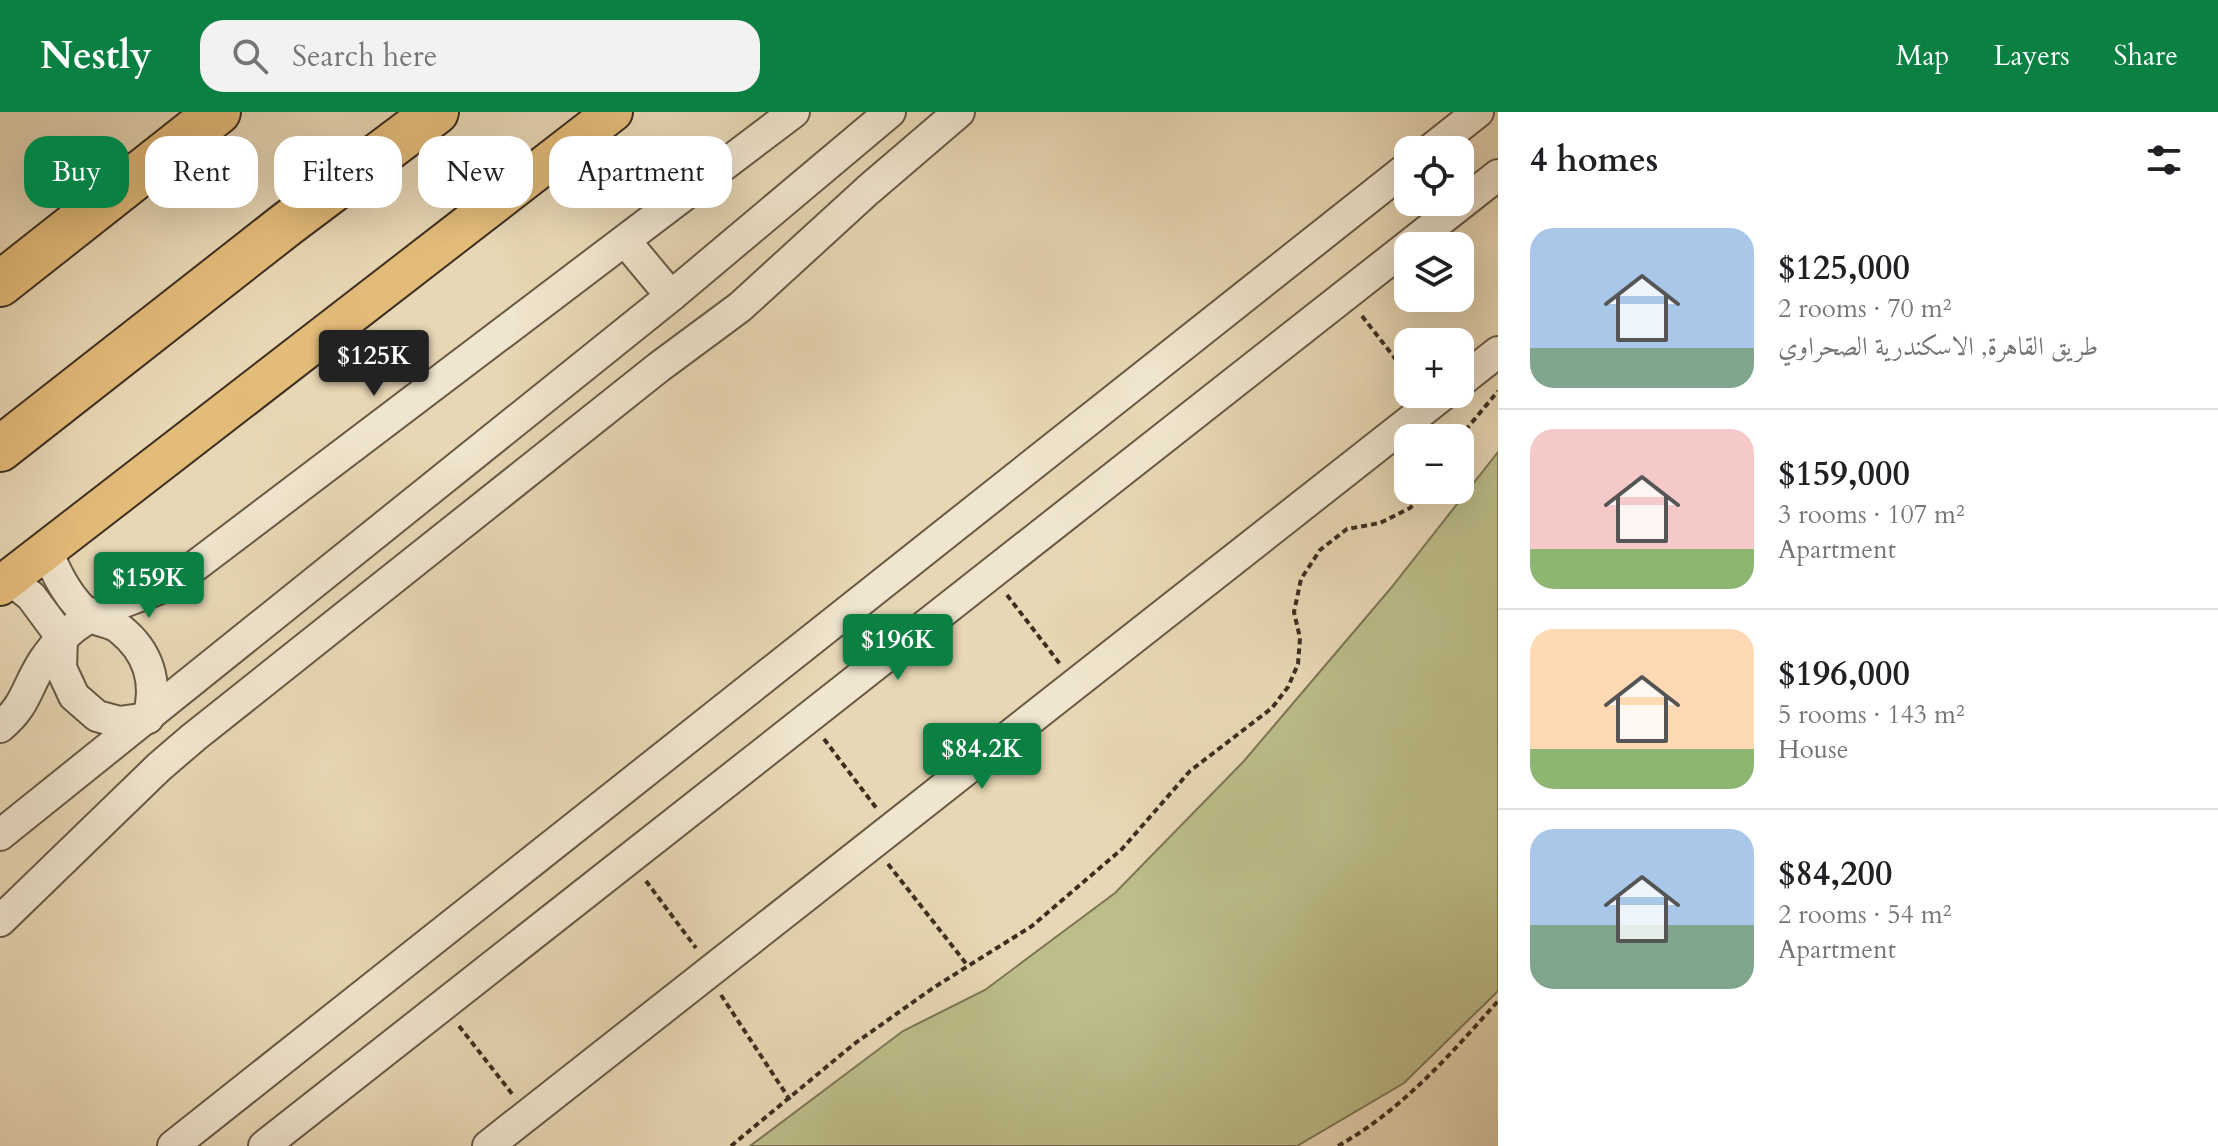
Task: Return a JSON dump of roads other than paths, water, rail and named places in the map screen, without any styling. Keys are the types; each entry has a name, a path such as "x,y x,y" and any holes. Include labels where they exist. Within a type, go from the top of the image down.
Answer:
{"highway":[{"path":"0,284 218,112"},
{"path":"0,449 287,224 436,112"}],"main road":[{"path":"13,587 52,564 613,112"}],"street":[{"path":"0,727 16,714 44,659 62,638 90,616 113,604 174,582 794,112"},
{"path":"0,835 671,296 890,112"},
{"path":"0,921 174,755 659,367 740,307 959,112"},
{"path":"1448,136 1478,112"},
{"path":"264,1146 1498,175"},
{"path":"173,1146 1394,178"},
{"path":"626,242 671,296"},
{"path":"1474,371 1498,352"},
{"path":"488,1146 1426,408"},
{"path":"52,564 90,616 119,627 140,650 151,671 154,697 148,718"},
{"path":"13,587 62,638 61,668 74,696 97,716 119,722 148,718"},
{"path":"148,718 174,755"}]}
